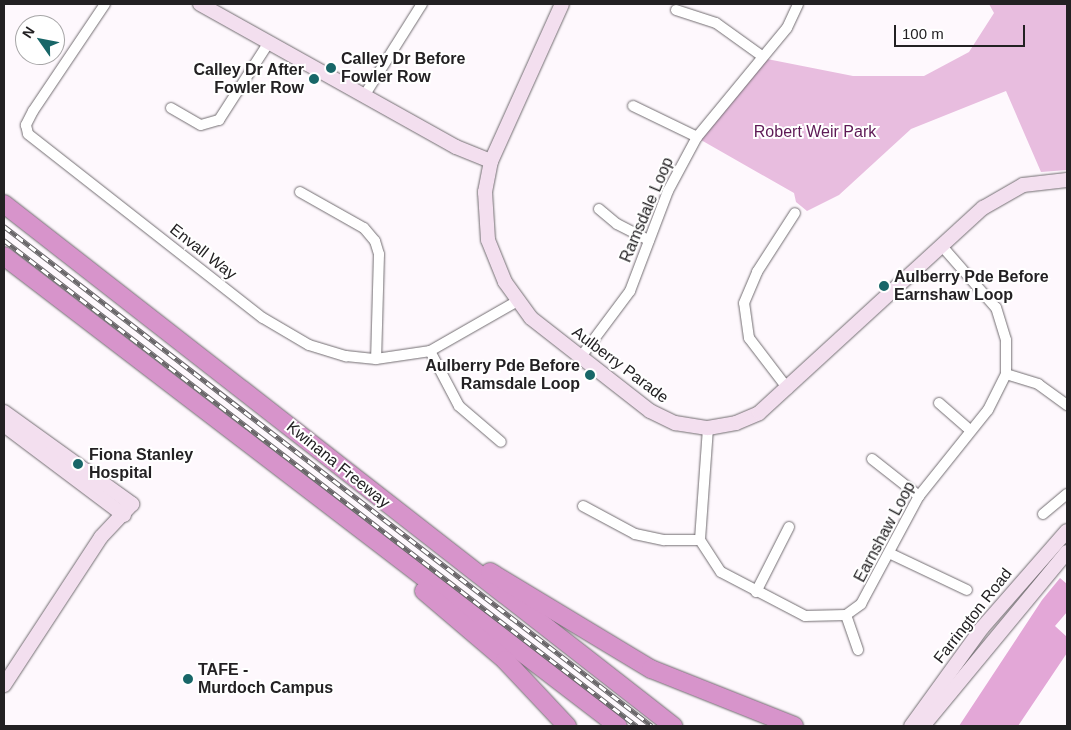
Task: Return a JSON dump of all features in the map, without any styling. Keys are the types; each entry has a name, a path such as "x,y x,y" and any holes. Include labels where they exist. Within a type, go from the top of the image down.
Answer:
{"highway":[{"name":"Kwinana Freeway","path":"4,204 673,726"},
{"path":"4,256 618,726"},
{"path":"294,477 505,660 567,726"},
{"path":"412,524 651,669 793,726"}],"main road":[{"path":"200,4 364,96 439,135 456,147 493,156"},
{"name":"Aulberry Parade","path":"562,4 493,156 485,200 488,240 516,302 580,358 657,415 708,428 746,419 788,390 942,246 1003,194 1034,182 1067,180"},
{"path":"4,412 115,501"},
{"path":"4,425 128,510 101,537 4,685"},
{"path":"101,537 115,501"},
{"name":"Farrington Road","path":"911,726 982,628 1067,531"},
{"name":"Farrington Road","path":"923,726 993,637 1067,552"}],"street":[{"name":"Envall Way","path":"105,4 33,111 26,126 28,134 285,333 346,356 376,359 430,351 516,302"},
{"path":"364,96 422,4"},
{"name":"Ramsdale Loop","path":"580,358 622,304 674,177 697,137 787,28 798,4"},
{"path":"676,10 716,22 762,56"},
{"path":"171,108 201,125 219,120 270,42"},
{"path":"633,106 697,137"},
{"path":"300,192 364,228 375,240 379,254 376,359"},
{"path":"599,209 617,224 649,240"},
{"path":"788,390 749,338 744,308 751,282 795,213"},
{"name":"Earnshaw Loop","path":"846,615 873,588 919,496 995,399 1006,374 1006,340 996,308 942,246"},
{"path":"430,351 459,406 501,442"},
{"path":"1006,374 1038,384 1067,404"},
{"path":"939,403 970,430"},
{"path":"708,428 700,540 722,572 756,592 805,616 846,615 858,650"},
{"path":"872,458 919,496"},
{"path":"1043,514 1067,494"},
{"path":"583,506 634,534 664,540 700,540"},
{"path":"756,592 789,528"},
{"path":"890,554 968,590"}],"green space":[{"name":"Robert Weir Park","path":"989,4 1067,4 1067,170 1041,172 1006,91 911,129 839,195 807,211 796,202 794,193 701,140 767,59 853,76 924,76 969,52 994,13"}],"shaded area":[{"path":"1060,578 1067,584 1067,612 1055,626 1067,637 1067,653 1018,726 959,726 1042,600"}],"railway":[{"path":"4,226 652,726"},
{"path":"4,240 637,726"}],"place":[{"name":"Calley Dr Before Fowler Row","path":"331,68"},
{"name":"Calley Dr After Fowler Row","path":"314,79"},
{"name":"Aulberry Pde Before Earnshaw Loop","path":"884,286"},
{"name":"Aulberry Pde Before Ramsdale Loop","path":"590,375"},
{"name":"Fiona Stanley Hospital","path":"78,464"},
{"name":"TAFE - Murdoch Campus","path":"188,679"}]}
